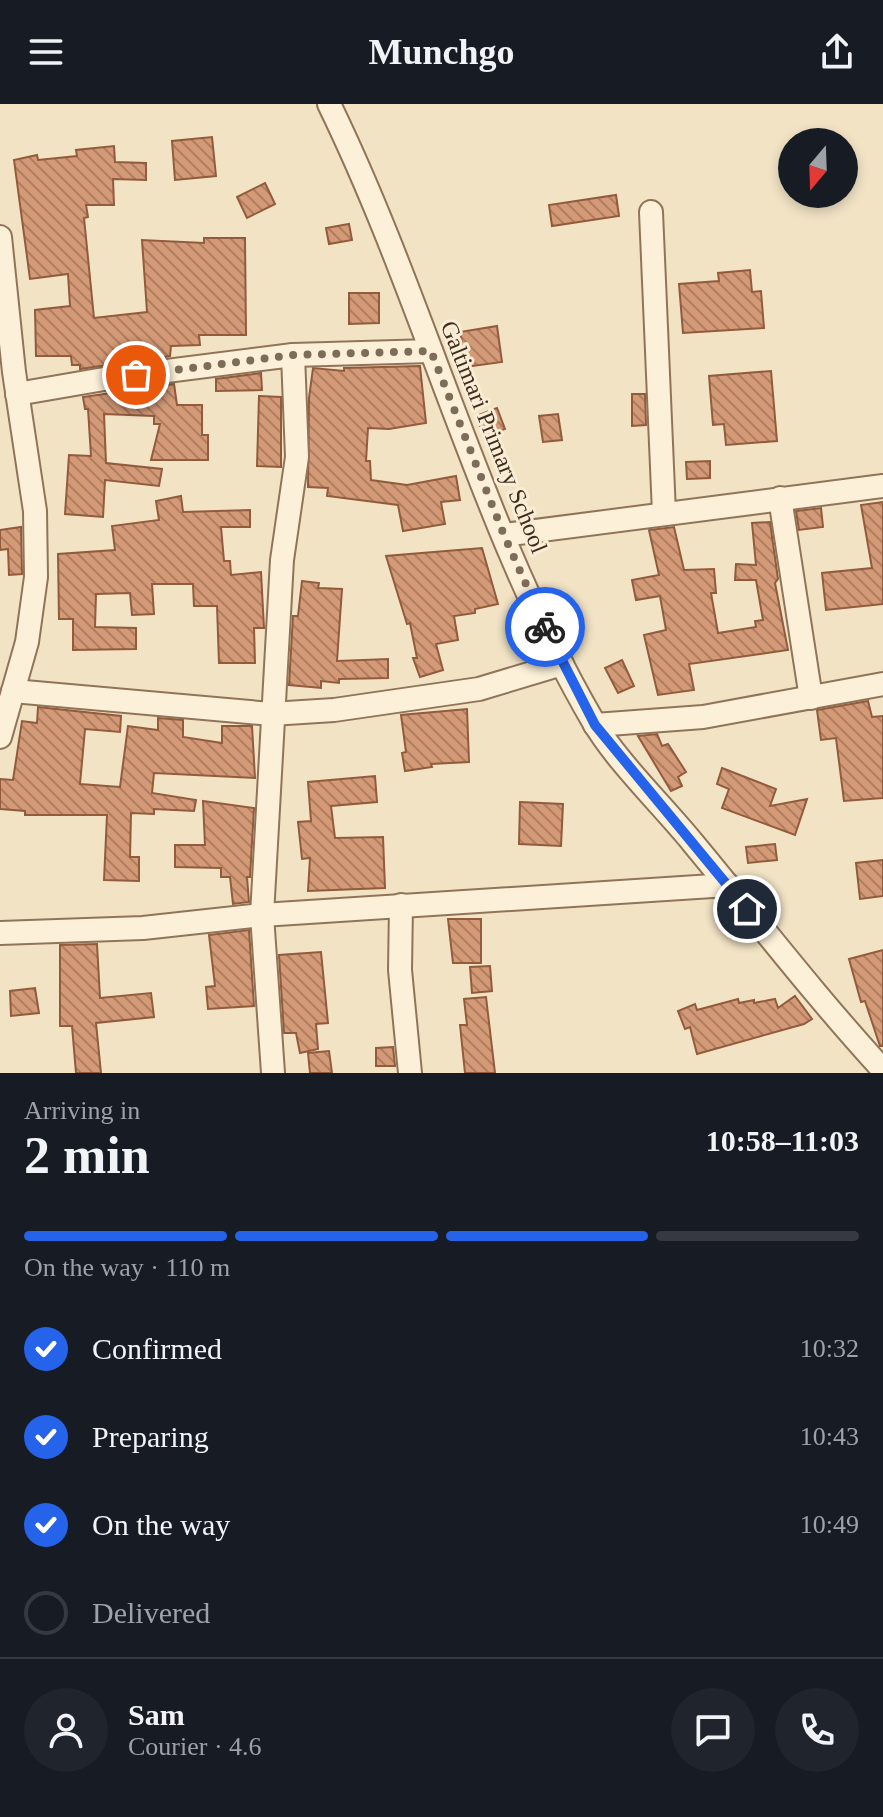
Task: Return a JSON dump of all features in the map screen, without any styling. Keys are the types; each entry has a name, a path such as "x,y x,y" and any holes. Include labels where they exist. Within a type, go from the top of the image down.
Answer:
{"street":[{"name":"Galtimari Primary School","path":"329,104 373,193 504,535 562,664 595,725 823,1005 883,1070"},
{"path":"651,212 664,513"},
{"path":"0,237 17,394 35,511 36,577 27,642 1,731"},
{"path":"17,394 104,379 293,355 431,351"},
{"path":"273,1073 262,915 282,560 297,457 293,355"},
{"path":"504,535 883,486"},
{"path":"780,498 811,698"},
{"path":"13,691 271,714 334,710 479,689 562,664"},
{"path":"595,725 703,717 883,684"},
{"path":"0,933 143,928 262,915 728,885"},
{"path":"401,905 400,970 410,1073"}],"building":[{"path":"212,137 216,176 175,180 172,141"},
{"path":"114,146 115,162 146,163 146,180 113,179 114,205 86,205 88,217 84,218 94,318 147,312 142,240 204,243 204,238 245,238 246,335 199,335 200,345 171,346 170,356 80,369 80,365 72,365 71,356 36,356 35,310 70,306 68,274 30,279 14,160 37,155 38,160 77,156 76,150"},
{"path":"265,183 275,204 247,218 237,197"},
{"path":"616,195 619,216 552,226 549,205"},
{"path":"349,224 352,240 329,244 326,228"},
{"path":"750,270 752,292 761,291 764,328 683,333 679,284 719,281 718,273"},
{"path":"349,293 379,293 379,323 349,324"},
{"path":"497,326 502,362 466,367 460,332"},
{"path":"420,366 426,423 389,429 368,428 366,461 370,461 371,480 407,485 456,476 460,500 441,502 445,524 403,531 398,505 327,496 328,488 308,487 309,398 313,368 344,371 344,368"},
{"path":"771,371 777,441 726,445 724,424 713,425 709,376"},
{"path":"261,373 262,390 216,391 216,379"},
{"path":"174,384 177,405 202,405 202,435 208,435 208,460 151,460 160,424 154,424 154,416 104,414 106,463 162,469 159,486 105,480 103,517 65,514 69,455 91,456 88,409 85,409 83,397"},
{"path":"632,394 645,394 646,425 632,426"},
{"path":"259,396 281,397 281,467 257,466"},
{"path":"497,408 505,429 484,437 476,416"},
{"path":"558,414 562,440 543,442 539,416"},
{"path":"710,461 710,478 687,479 686,462"},
{"path":"181,496 183,512 250,510 250,527 221,527 224,561 230,561 231,575 261,572 264,628 254,628 255,663 219,663 217,606 194,606 193,584 152,584 154,614 132,615 130,593 96,594 95,627 136,628 136,649 73,650 73,619 59,619 58,554 115,550 112,526 159,520 156,501"},
{"path":"883,502 883,604 826,610 822,573 872,568 861,505"},
{"path":"821,508 823,527 799,530 796,511"},
{"path":"770,522 778,579 775,583 788,650 689,664 694,690 658,695 644,635 666,630 660,596 636,600 632,580 659,575 649,530 674,527 684,570 714,569 716,593 711,593 718,633 756,627 755,621 763,620 756,580 735,580 736,564 756,565 752,523"},
{"path":"21,527 22,574 9,575 8,549 0,550 0,530"},
{"path":"482,548 498,604 475,609 475,613 454,616 458,640 436,644 443,670 420,677 413,658 417,658 410,623 407,624 386,556"},
{"path":"302,581 319,583 318,588 342,589 337,661 388,659 388,678 339,679 339,683 321,681 321,688 289,685 293,616 298,616"},
{"path":"622,660 634,686 618,693 605,668"},
{"path":"868,701 872,717 883,716 883,798 844,801 836,738 821,740 817,710"},
{"path":"38,707 121,716 120,732 85,729 80,784 120,787 128,726 158,730 158,718 183,720 183,737 222,743 222,726 252,726 255,778 154,773 152,793 196,800 194,811 154,809 154,814 131,813 130,857 139,857 139,881 104,880 107,815 25,815 25,811 0,809 0,779 13,780 22,721 37,723"},
{"path":"467,709 469,762 431,764 432,767 405,771 401,715"},
{"path":"657,734 662,746 668,744 686,772 678,777 682,786 671,791 638,736"},
{"path":"722,768 776,789 770,806 807,799 795,835 722,808 729,789 717,784"},
{"path":"375,776 377,802 331,806 335,838 383,837 385,888 308,891 310,858 302,859 298,822 311,821 308,782"},
{"path":"203,801 254,808 250,877 247,877 249,902 233,904 230,877 221,877 221,868 175,867 175,845 205,845"},
{"path":"520,802 563,804 561,846 519,844"},
{"path":"775,844 777,860 748,863 746,847"},
{"path":"883,860 883,896 860,899 856,863"},
{"path":"448,919 481,919 481,963 453,963"},
{"path":"249,930 254,1006 208,1009 206,987 215,986 209,935"},
{"path":"97,944 100,998 151,993 154,1017 96,1023 101,1073 76,1073 72,1026 60,1026 60,945"},
{"path":"883,950 883,1046 880,1046 865,1001 861,1002 849,959"},
{"path":"321,952 328,1023 316,1024 318,1049 300,1053 296,1033 284,1033 279,955"},
{"path":"490,966 492,991 472,993 470,967"},
{"path":"35,988 39,1013 11,1016 10,991"},
{"path":"795,996 812,1019 804,1024 697,1054 690,1027 685,1029 678,1011 695,1004 697,1010 738,999 739,1003 754,1000 754,1003 775,999 778,1008"},
{"path":"486,997 495,1073 465,1073 460,1025 467,1025 464,999"},
{"path":"393,1047 395,1066 376,1066 376,1048"},
{"path":"329,1051 332,1073 310,1073 308,1053"}],"way so far":[{"path":"136,375 293,355 431,351 456,419 545,627"}],"route":[{"path":"545,627 595,725 747,909"}]}
